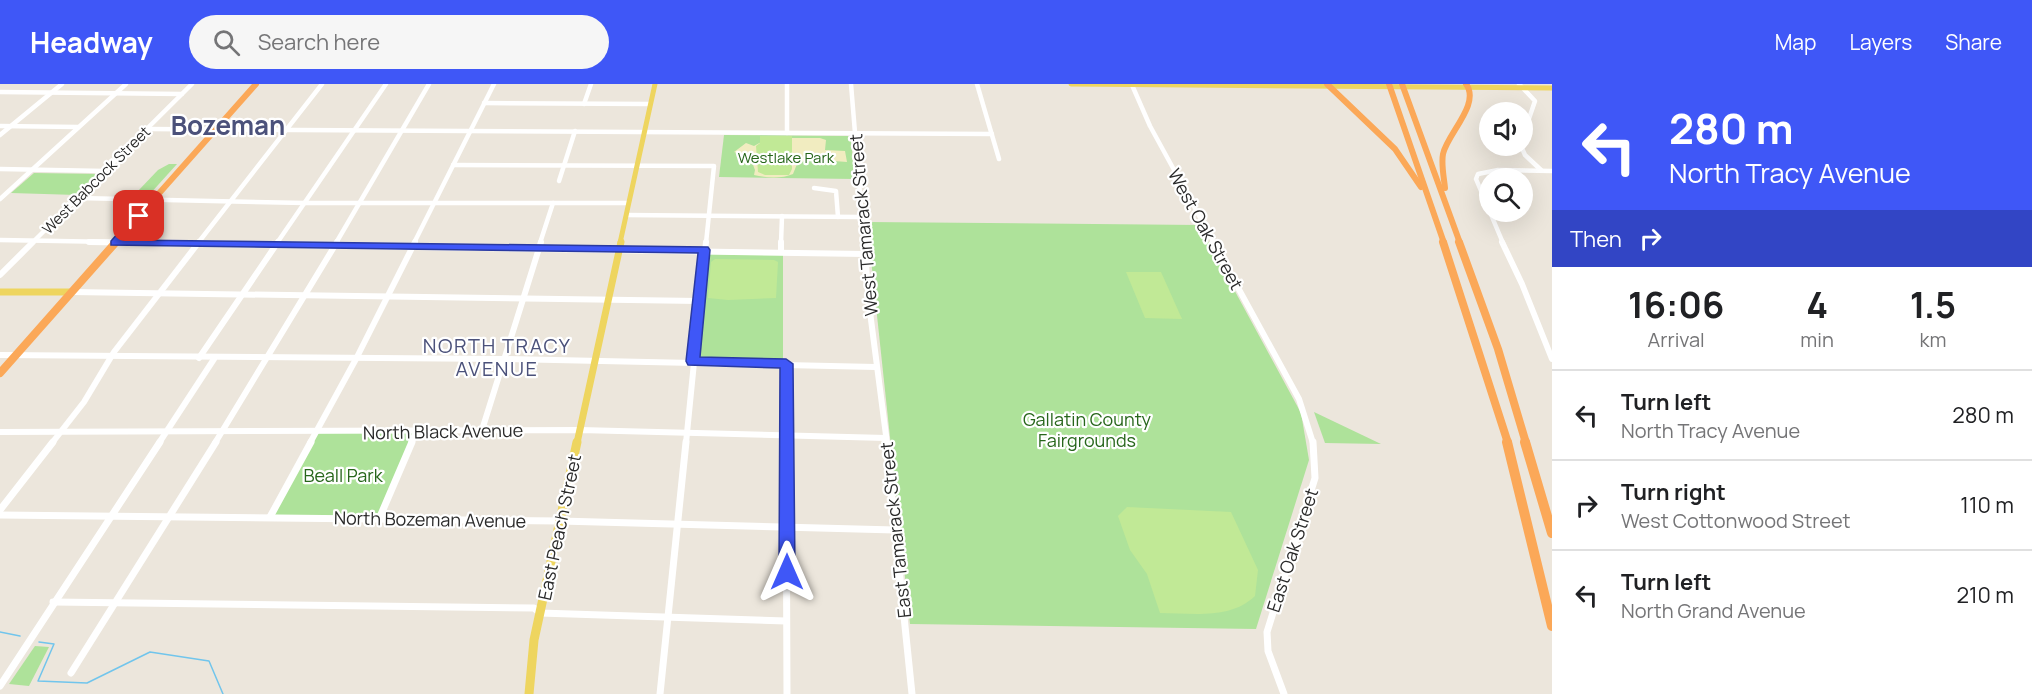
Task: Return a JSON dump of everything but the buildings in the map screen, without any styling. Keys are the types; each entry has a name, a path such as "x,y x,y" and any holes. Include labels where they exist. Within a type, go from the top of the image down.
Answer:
{"highway":[{"path":"0,373 256,84"},
{"path":"1389,84 1438,225 1506,437 1552,626"},
{"path":"1402,84 1498,349 1552,533"},
{"path":"1328,85 1395,149 1409,167 1438,225"},
{"path":"1453,223 1442,176 1443,154 1470,102 1467,86"}],"main road":[{"name":"East Peach Street","path":"529,694 534,640 655,84"},
{"path":"1071,84 1552,88"},
{"path":"1177,85 1187,84"},
{"path":"0,292 71,292"}],"street":[{"path":"0,135 62,84"},
{"path":"1,196 126,84"},
{"name":"West Babcock Street","path":"0,275 192,84"},
{"path":"0,510 84,402 111,358 196,245 322,84"},
{"path":"199,358 386,84"},
{"path":"71,673 268,359 429,84"},
{"path":"270,517 356,359 494,84"},
{"path":"584,104 591,84"},
{"path":"787,84 787,133"},
{"name":"West Tamarack Street","path":"851,84 876,367"},
{"path":"977,84 999,159"},
{"name":"West Oak Street","path":"1132,84 1150,126 1285,373"},
{"path":"1521,86 1535,101 1533,107"},
{"path":"0,92 182,94"},
{"path":"484,103 650,104"},
{"path":"0,126 78,127"},
{"path":"147,129 992,134"},
{"path":"559,181 575,131"},
{"path":"1527,156 1542,171"},
{"path":"453,165 675,164 714,166 660,694"},
{"path":"0,169 105,171"},
{"path":"1552,171 1490,171 1478,174 1476,179 1490,217 1522,284 1552,359"},
{"path":"814,188 830,188 836,191 838,217"},
{"path":"78,198 305,203 629,203"},
{"path":"482,430 553,203"},
{"path":"626,215 862,217"},
{"path":"781,252 782,216"},
{"path":"0,240 196,245 704,250 865,254"},
{"path":"71,292 699,300"},
{"path":"0,355 214,359 693,361 876,367"},
{"path":"0,686 214,359"},
{"path":"786,364 787,694"},
{"name":"East Tamarack Street","path":"876,367 886,438 912,694"},
{"name":"East Oak Street","path":"1284,694 1268,651 1267,632 1312,491 1316,464 1306,415 1285,373"},
{"name":"North Black Avenue","path":"0,432 580,430 886,438"},
{"path":"379,519 416,432"},
{"name":"North Bozeman Avenue","path":"0,515 560,520 895,530"},
{"path":"53,602 534,608 540,613 786,621"}],"green space":[{"name":"Westlake Park","path":"724,135 851,136 854,179 719,177"},
{"path":"760,136 792,136 792,169 789,175 765,175 758,172 756,146 760,143"},
{"path":"169,164 177,164 149,195 139,195 138,191 158,170"},
{"path":"34,173 98,174 77,195 11,193"},
{"name":"Gallatin County Fairgrounds","path":"867,222 1199,225 1301,413 1309,460 1256,629 910,624"},
{"path":"708,254 783,255 783,361 698,359"},
{"path":"715,259 774,260 778,262 776,298 728,300 708,298 711,262"},
{"path":"1126,272 1161,272 1182,319 1145,318"},
{"path":"1314,412 1381,444 1325,443"},
{"name":"Beall Park","path":"316,432 416,432 379,519 270,517"},
{"path":"1127,507 1231,512 1258,570 1255,596 1245,604 1222,612 1160,613 1147,574 1130,550 1118,516"},
{"path":"35,646 49,647 29,686 9,684"}],"sand":[{"path":"783,138 826,140 825,150 845,151 847,162 808,159 797,164 793,174 784,177 769,177 754,175 755,170 750,157 734,152 746,143 754,146 763,141"}],"waterway":[{"path":"0,632 20,636"},
{"path":"39,642 54,644 38,681 87,683 150,652 209,661 223,694"}],"district":[{"name":"Bozeman","path":"228,125"},
{"name":"NORTH TRACY AVENUE","path":"497,356"}],"route":[{"path":"139,216 115,243 704,250 693,361 786,364 787,572"}]}
